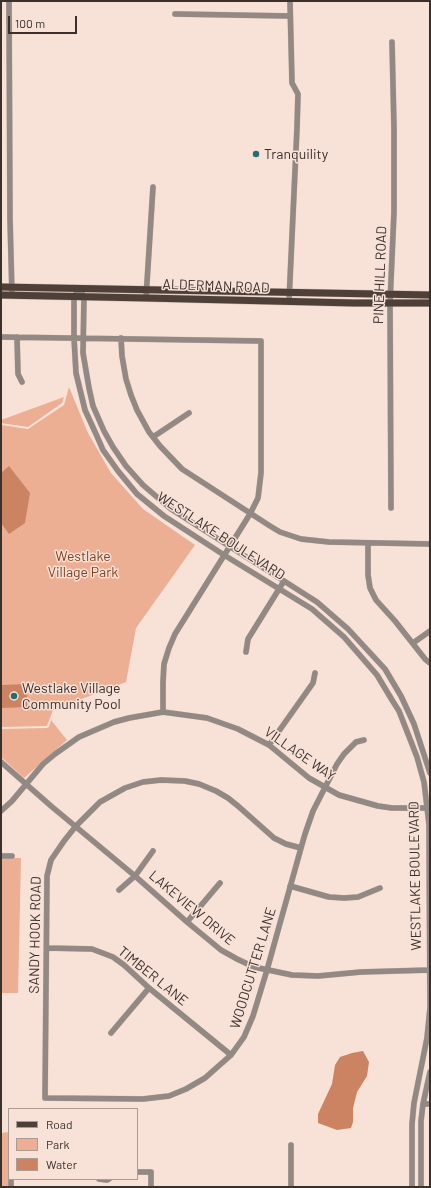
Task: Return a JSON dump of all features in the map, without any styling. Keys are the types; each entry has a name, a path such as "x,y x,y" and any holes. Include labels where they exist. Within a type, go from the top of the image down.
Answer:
{"main road":[{"name":"ALDERMAN ROAD","path":"1,287 80,289 146,294 289,301 430,303"},
{"name":"ALDERMAN ROAD","path":"1,295 84,297 146,294 290,293 430,295"}],"street":[{"path":"9,1 10,223 12,295"},
{"path":"289,301 298,94 292,83 290,1"},
{"path":"175,14 290,16"},
{"name":"PINE HILL ROAD","path":"391,508 390,303 394,212 392,42"},
{"path":"146,294 154,187"},
{"path":"74,296 80,289"},
{"name":"WESTLAKE BOULEVARD","path":"80,289 84,297 83,353 86,374 94,406 113,447 126,466 143,485 170,509 317,602 348,629 385,669 408,710 430,773"},
{"name":"WESTLAKE BOULEVARD","path":"74,296 76,373 85,410 103,450 118,471 137,494 164,516 224,555 312,608 344,637 377,676 399,711 422,776 429,809 430,1008 427,1038 414,1103 412,1124 412,1187"},
{"path":"1,337 261,341 262,473 258,498 250,514 175,634 164,664 162,682 163,712"},
{"path":"17,337 18,374 22,382"},
{"path":"121,338 126,379 131,395 143,422 169,457 182,469 280,532 301,539 329,542 430,544"},
{"path":"153,437 189,413"},
{"path":"368,542 368,575 370,588 376,600 430,663"},
{"path":"246,652 248,639 284,581"},
{"path":"413,643 430,631"},
{"path":"269,745 313,683 315,673"},
{"name":"VILLAGE WAY","path":"1,812 43,764 79,737 114,722 163,712 207,718 238,729 269,745 309,778 339,795 378,806 429,809"},
{"name":"WOODCUTTER LANE","path":"45,1098 143,1099 169,1096 186,1089 205,1078 231,1055 244,1037 253,1016 313,811 337,764 344,754 356,742 364,740"},
{"name":"LAKEVIEW DRIVE","path":"1,762 187,922 221,950 237,959 254,967 292,975 318,976 361,972 430,970"},
{"name":"SANDY HOOK ROAD","path":"45,1098 47,876 51,860 76,826 100,802 125,788 143,782 161,780 185,781 199,784 216,791 233,802 274,838 286,844 301,848"},
{"path":"119,890 135,876 153,851"},
{"path":"1,856 12,856"},
{"path":"187,922 220,883"},
{"path":"290,886 329,897 344,898 358,897 380,888"},
{"name":"TIMBER LANE","path":"47,948 92,949 109,955 124,965 149,988 231,1055"},
{"path":"111,1033 149,988"},
{"path":"421,1187 421,1121 430,1072"},
{"path":"423,1104 430,1104"},
{"path":"291,1145 291,1187"},
{"path":"138,1172 151,1172 151,1187"},
{"path":"412,1178 421,1178"}],"green space":[{"name":"Westlake Village Park","path":"69,387 88,433 111,473 143,509 195,545 136,628 126,682 53,710 47,726 1,727 1,425 28,429 64,405"},
{"path":"64,397 62,403 28,427 1,423 1,420"},
{"path":"51,720 67,740 24,778 1,757 1,729 47,728 49,727"},
{"path":"1,858 21,858 18,993 1,993"},
{"path":"8,1132 9,1187 1,1187 1,1133"}],"water":[{"path":"9,466 30,493 25,523 9,534 1,523 1,473"},
{"name":"Westlake Village Community Pool","path":"27,684 27,707 1,708 1,685"},
{"path":"363,1051 369,1062 367,1076 357,1092 353,1108 353,1122 351,1128 337,1130 318,1123 318,1114 332,1084 335,1065 340,1057"}],"place":[{"name":"Tranquility","path":"256,154"},
{"name":"Westlake Village Community Pool","path":"14,696"}]}
